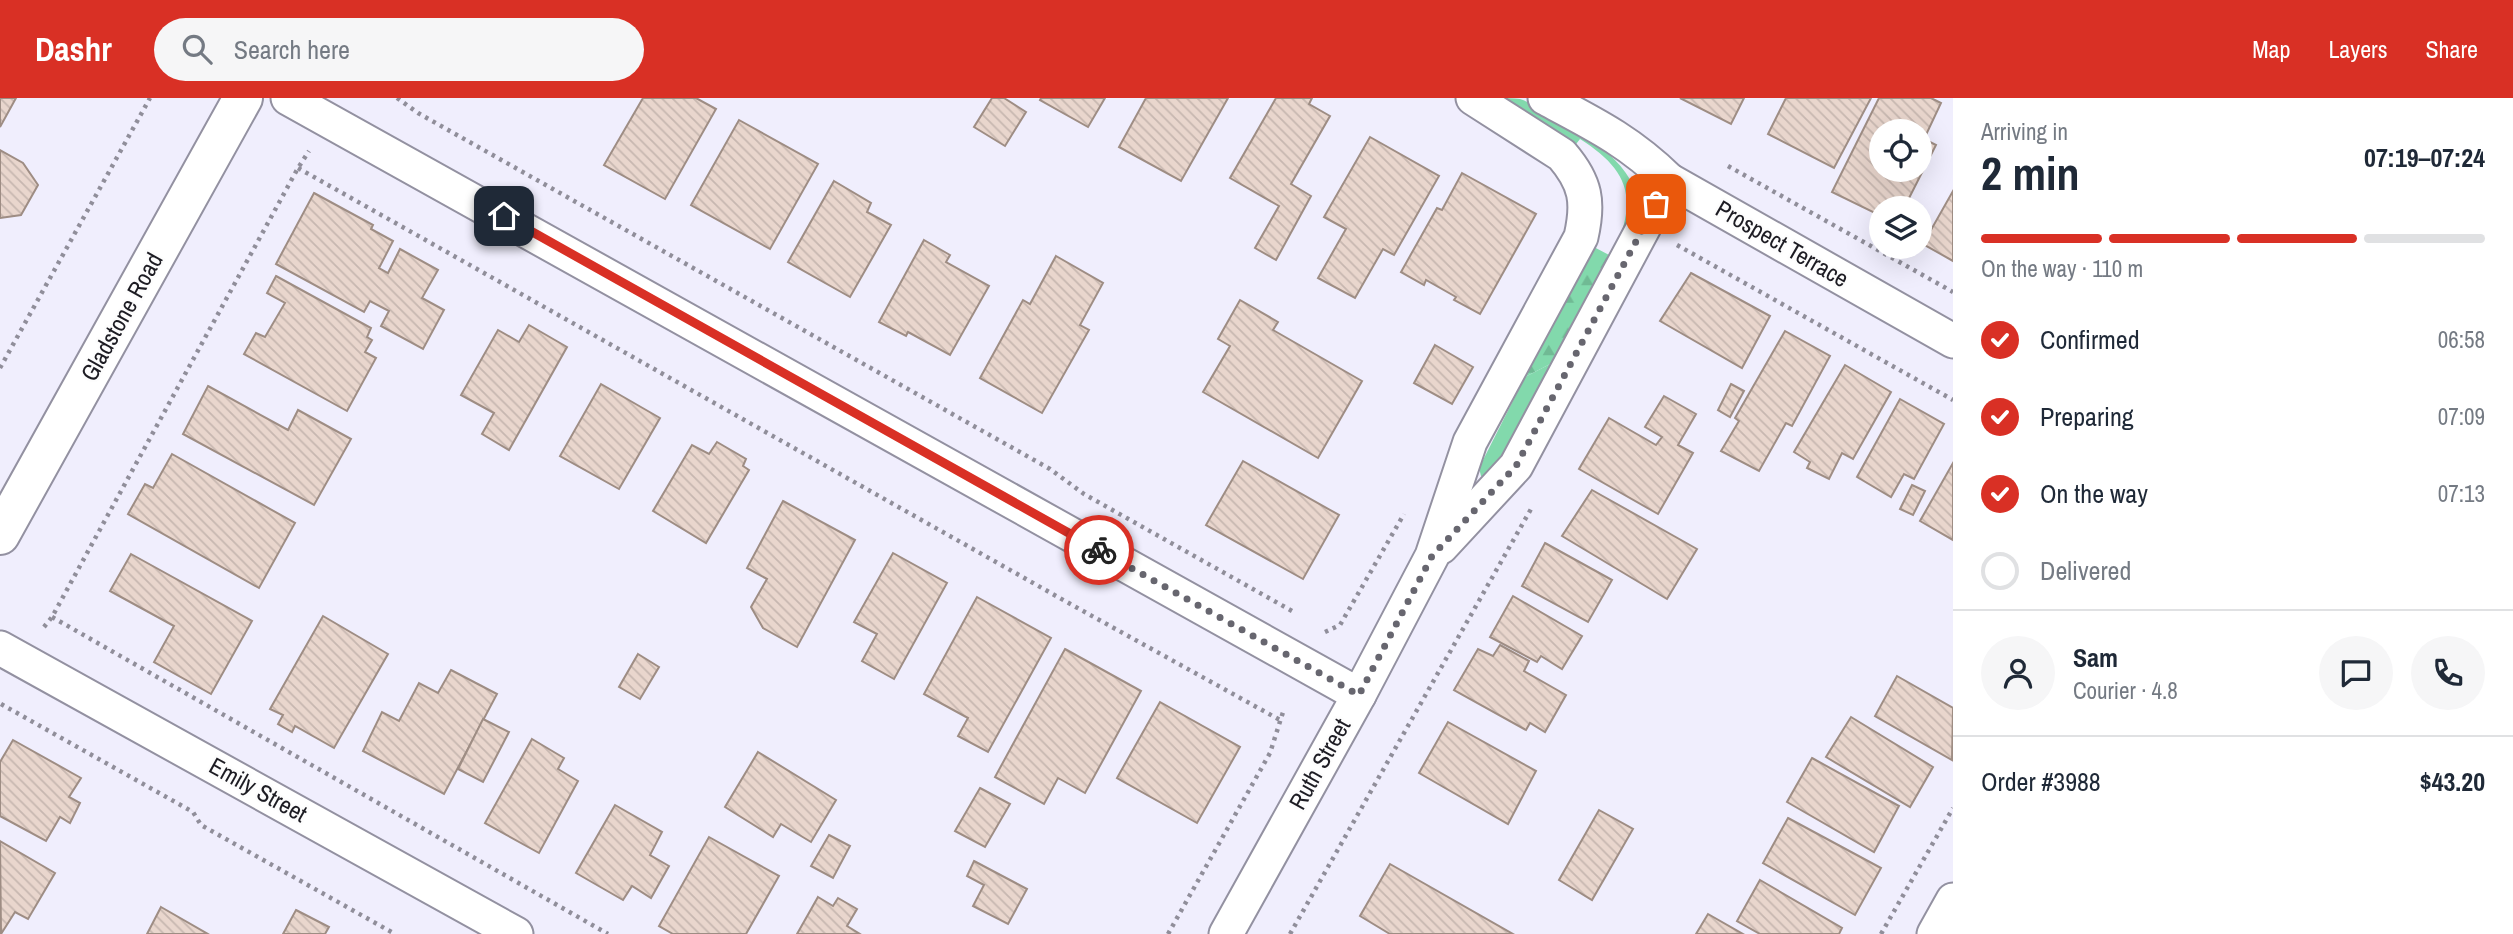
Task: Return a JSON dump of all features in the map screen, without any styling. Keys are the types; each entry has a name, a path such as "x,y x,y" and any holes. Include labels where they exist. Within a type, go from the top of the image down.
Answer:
{"main road":[{"name":"Gladstone Road","path":"0,536 243,98"}],"street":[{"path":"288,98 1359,695"},
{"name":"Ruth Street","path":"1226,934 1359,695 1432,556 1471,442 1581,237 1586,218 1586,198 1581,182 1562,155 1474,98"},
{"name":"Prospect Terrace","path":"1545,98 1616,135 1644,156 1669,180 1953,341"},
{"name":"Ruth Street","path":"1432,556 1516,466 1669,180"},
{"name":"Emily Street","path":"0,648 516,934"},
{"path":"1934,934 1953,900"}],"path":[{"path":"0,368 150,98"},
{"path":"397,98 430,120 1050,469 1084,494 1293,612"},
{"path":"44,627 52,617 310,149"},
{"path":"298,168 1280,720"},
{"path":"1672,255 1678,243 1953,400"},
{"path":"1290,934 1535,503"},
{"path":"1313,626 1324,633 1340,625 1408,506"},
{"path":"52,617 608,934"},
{"path":"4,698 0,705 192,813 201,825 395,934"},
{"path":"1168,934 1270,753 1284,709"},
{"path":"1881,934 1953,808"}],"green space":[{"path":"1499,98 1520,99 1535,106 1578,131 1621,166 1637,196 1637,213 1619,239 1627,207 1626,193 1615,169 1580,139 1573,148"},
{"path":"1592,246 1611,256 1556,361 1525,377"},
{"path":"1556,361 1490,476 1481,476 1479,468 1525,377"}],"building":[{"path":"0,98 16,98 0,127"},
{"path":"643,98 696,98 716,109 665,199 604,165"},
{"path":"992,98 1004,98 1026,112 1005,146 974,127"},
{"path":"1105,98 1088,127 1040,100"},
{"path":"1146,98 1228,98 1181,181 1119,147"},
{"path":"1276,98 1312,98 1309,104 1330,116 1291,184 1311,196 1276,260 1255,248 1279,206 1230,178"},
{"path":"1680,98 1744,98 1731,124"},
{"path":"1786,98 1871,98 1834,168 1768,134"},
{"path":"1879,98 1931,98 1941,103 1932,122 1932,119 1869,119 1869,182 1917,182 1910,196 1869,196 1869,210 1832,192"},
{"path":"739,120 818,164 770,249 691,205"},
{"path":"1370,137 1439,176 1394,255 1383,249 1355,298 1318,278 1346,229 1324,217"},
{"path":"0,150 23,163 38,185 21,215 0,218"},
{"path":"1462,173 1536,214 1480,314 1426,280 1424,285 1401,272 1437,208 1442,210"},
{"path":"834,181 871,203 867,212 891,225 850,297 788,262"},
{"path":"1953,191 1953,261 1932,249 1932,228"},
{"path":"314,193 373,225 371,229 393,241 379,268 388,273 400,249 438,270 422,298 444,310 423,349 381,326 389,311 370,301 364,312 276,264"},
{"path":"924,240 950,255 946,262 989,286 950,355 908,332 906,336 879,322"},
{"path":"1056,256 1103,283 1080,325 1089,330 1042,413 980,378 1023,300 1030,304"},
{"path":"1691,273 1770,316 1742,368 1660,321"},
{"path":"276,276 371,328 367,337 372,340 365,352 376,358 347,411 244,354 256,333 265,337 285,303 267,293"},
{"path":"1240,300 1278,322 1273,330 1362,381 1318,458 1203,392 1230,346 1218,339"},
{"path":"529,325 567,347 509,450 482,434 494,413 461,395 498,330 519,342"},
{"path":"1785,331 1830,356 1792,426 1786,423 1759,471 1721,451 1739,421 1735,418"},
{"path":"1435,345 1473,367 1452,404 1414,383"},
{"path":"1845,365 1891,392 1853,459 1842,453 1829,479 1807,468 1810,462 1794,452"},
{"path":"601,384 660,418 619,489 560,456"},
{"path":"1731,384 1744,391 1730,417 1718,410"},
{"path":"208,386 288,430 298,410 351,439 314,505 183,434"},
{"path":"1664,396 1696,414 1678,445 1693,453 1658,514 1579,469 1609,418 1656,445 1662,437 1645,427"},
{"path":"1900,399 1944,424 1914,479 1904,474 1891,497 1857,477"},
{"path":"717,442 746,459 743,466 749,470 706,543 653,511 692,445 709,454"},
{"path":"172,454 295,523 259,588 128,514 145,484 153,488"},
{"path":"1243,461 1339,515 1303,579 1206,525"},
{"path":"1953,463 1953,540 1920,521"},
{"path":"1912,485 1925,491 1913,515 1900,509"},
{"path":"1592,490 1697,549 1667,599 1562,536"},
{"path":"783,501 855,540 797,647 763,628 751,607 767,579 747,568"},
{"path":"1545,543 1612,580 1588,622 1522,586"},
{"path":"893,553 947,583 894,679 862,661 877,634 854,622"},
{"path":"131,554 252,621 211,694 154,662 174,626 110,591"},
{"path":"1513,596 1582,636 1562,669 1541,656 1537,662 1490,637"},
{"path":"977,597 1051,638 988,752 958,736 968,718 924,694"},
{"path":"323,616 388,654 334,748 295,726 292,732 278,724 283,715 270,709"},
{"path":"1500,645 1529,661 1524,671 1566,695 1545,732 1530,723 1526,730 1454,690 1478,649 1493,656"},
{"path":"1065,649 1141,691 1085,793 1058,778 1044,804 995,777"},
{"path":"638,654 659,667 640,699 619,687"},
{"path":"451,670 497,694 444,794 363,751 382,712 399,721 419,683 438,693"},
{"path":"1897,676 1953,708 1952,760 1875,716"},
{"path":"1160,702 1240,747 1197,823 1117,778"},
{"path":"1851,717 1933,767 1910,807 1826,757"},
{"path":"483,719 509,732 483,782 458,769"},
{"path":"1448,722 1536,771 1508,824 1419,773"},
{"path":"532,739 564,758 558,769 578,781 539,853 485,823"},
{"path":"13,740 81,778 69,797 80,803 70,823 60,817 46,841 0,816 0,762"},
{"path":"758,752 836,800 811,842 781,824 773,837 725,807"},
{"path":"1812,758 1899,806 1874,852 1787,802"},
{"path":"980,788 1010,804 985,847 955,831"},
{"path":"615,805 662,832 650,855 669,866 651,898 632,886 623,900 576,873"},
{"path":"1599,810 1633,829 1592,900 1559,880"},
{"path":"1788,818 1881,868 1855,915 1763,863"},
{"path":"829,835 850,846 833,878 811,866"},
{"path":"709,837 779,876 746,934 673,934 659,926"},
{"path":"0,841 55,873 28,919 15,912 1,934"},
{"path":"974,861 1027,889 1008,924 973,906 984,885 967,876"},
{"path":"1390,864 1513,934 1390,934 1360,916"},
{"path":"1760,880 1842,928 1839,934 1760,934 1737,921"},
{"path":"818,897 833,906 838,898 857,909 847,926 860,934 797,934"},
{"path":"161,907 208,934 147,934"},
{"path":"296,910 329,927 325,934 283,934"},
{"path":"1708,914 1743,934 1696,934"}],"way so far":[{"path":"1099,550 1359,695 1432,556 1516,466 1656,204"}],"route":[{"path":"504,216 1099,550"}]}
